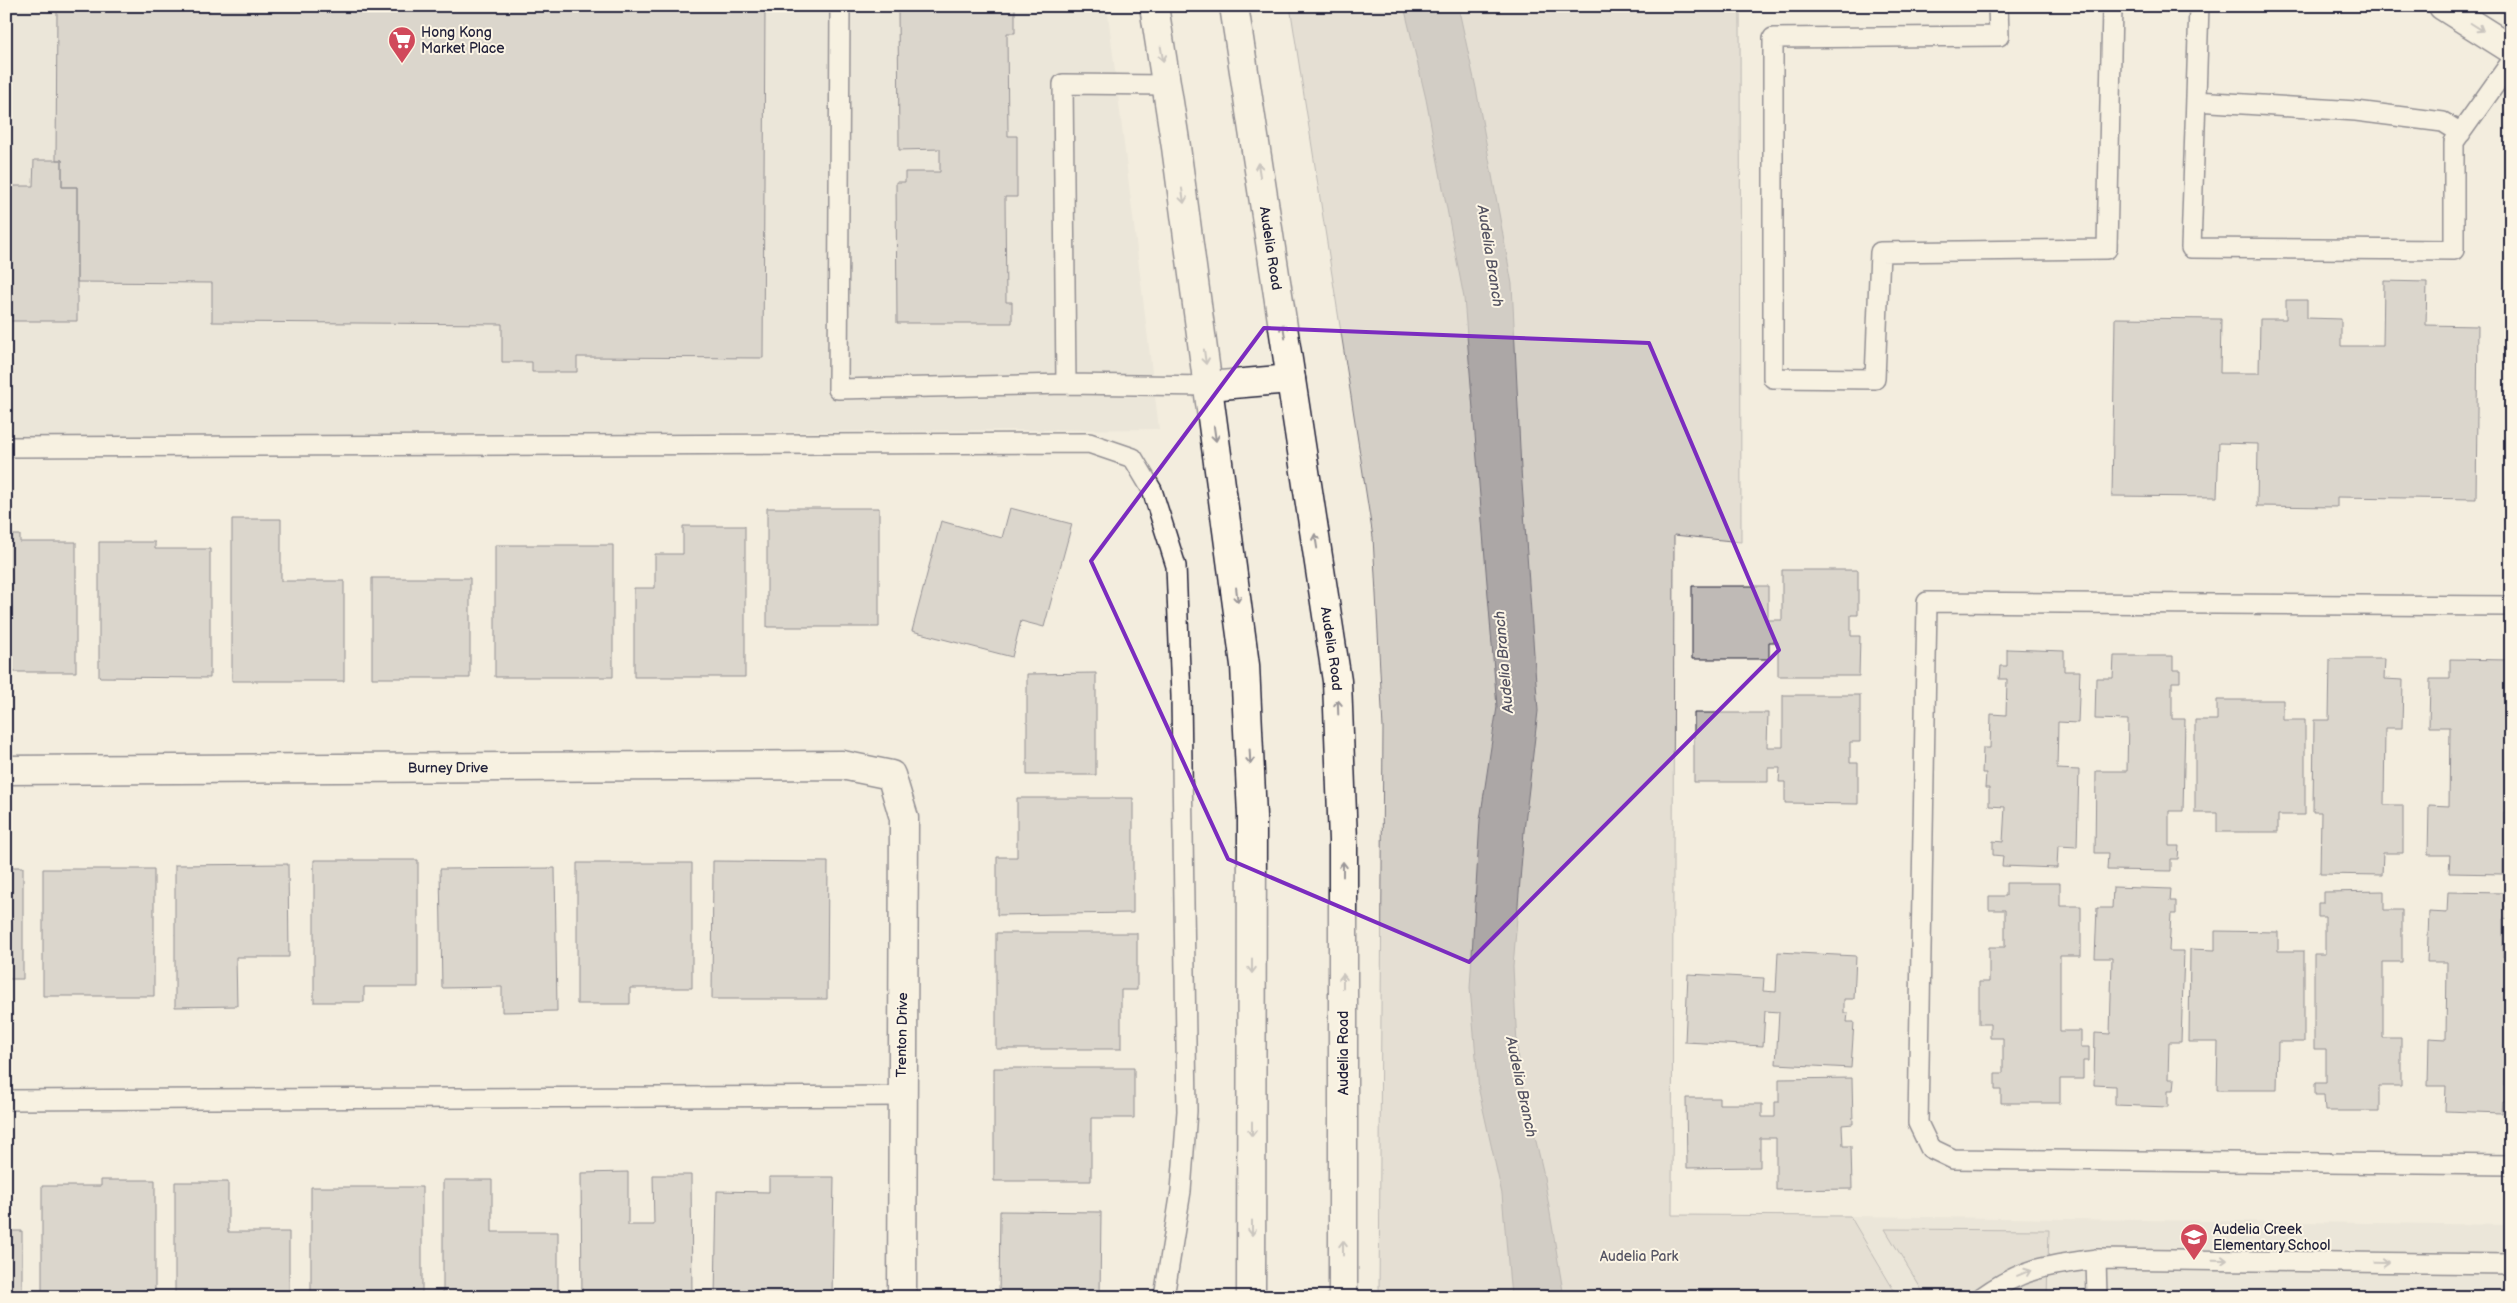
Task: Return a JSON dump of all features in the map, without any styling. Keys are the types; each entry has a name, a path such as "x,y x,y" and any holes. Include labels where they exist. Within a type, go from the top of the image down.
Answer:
{"main road":[{"path":"1154,6 1167,85 1209,386 1245,665 1252,816 1252,1297"},
{"name":"Audelia Road","path":"1234,6 1337,682 1343,842 1343,1297"},
{"path":"2443,6 2511,49"},
{"path":"1209,386 1291,379"},
{"name":"Burney Drive","path":"6,770 842,765 890,775"},
{"name":"Trenton Drive","path":"890,775 904,818 901,1096 902,1297"}],"lane":[{"path":"840,6 838,389 1066,384 1209,386"},
{"path":"1998,6 1999,36 1773,38 1773,378 1875,379 1880,252 2107,249 2112,6"},
{"path":"2199,6 2191,248 2454,250 2454,142 2511,62"},
{"path":"1066,384 1063,84 1167,85"},
{"path":"2196,101 2366,112 2443,122 2461,133"},
{"path":"6,447 1089,443 1133,458 1152,490 1176,566 1181,696 1187,1111 1182,1191 1164,1297"},
{"path":"2511,606 1927,602 1918,1123 1930,1148 1954,1159 2511,1165"},
{"path":"6,1100 901,1096"},
{"path":"2096,1259 2097,1297"},
{"path":"1982,1297 2002,1282 2041,1266 2096,1259 2511,1264"}],"highlighted area":[{"path":"1264,328 1649,343 1779,650 1469,962 1228,859 1091,561"}],"shaded area":[{"path":"6,6 1107,6 1159,429 6,438"},
{"name":"Audelia Creek Elementary School","path":"1850,1216 2511,1225 2511,1297 1899,1297"}],"green space":[{"name":"Audelia Park","path":"1290,6 1740,6 1741,542 1674,535 1672,1215 1850,1216 1898,1297 1379,1297 1383,728 1373,537"},
{"path":"1885,1229 2049,1230 2047,1297 1926,1297"}],"water":[{"name":"Audelia Branch","path":"1404,6 1458,6 1476,88 1512,284 1521,469 1538,711 1524,831 1513,967 1518,1065 1543,1171 1564,1297 1511,1297 1502,1194 1479,1091 1470,988 1480,820 1497,707 1464,298 1426,99"}],"building":[{"path":"210,6 765,6 763,358 577,357 577,372 532,372 532,362 502,362 502,324 212,322 212,283 77,282 77,187 62,187 62,160 56,160 57,10 210,11"},
{"path":"898,6 1015,6 1015,33 1007,33 1008,136 1017,136 1017,197 1005,197 1006,302 1012,302 1012,323 897,323 896,182 905,182 905,172 940,172 940,149 899,150"},
{"path":"34,160 62,160 62,187 77,187 77,321 6,321 6,186 33,186"},
{"path":"2384,281 2427,282 2426,325 2478,326 2476,499 2337,497 2337,507 2257,506 2258,444 2219,443 2217,497 2112,496 2115,318 2221,319 2220,373 2259,373 2260,319 2286,319 2286,300 2307,300 2307,318 2341,319 2341,346 2383,346"},
{"path":"767,508 879,508 879,627 767,627"},
{"path":"1010,508 1072,524 1044,627 1021,621 1012,657 912,631 941,521 1002,538"},
{"path":"232,519 281,519 281,581 344,581 344,681 232,681"},
{"path":"683,526 745,526 745,677 634,677 634,588 655,588 655,554 683,554"},
{"path":"6,535 20,535 20,542 76,542 76,672 6,672"},
{"path":"99,542 155,542 155,549 210,549 210,678 99,677"},
{"path":"495,545 613,545 613,677 495,677"},
{"path":"1782,570 1858,570 1858,615 1851,615 1851,636 1860,636 1859,676 1778,676 1778,642 1769,642 1769,659 1692,659 1692,586 1768,586 1768,620 1782,620"},
{"path":"372,578 470,578 470,678 372,678"},
{"path":"2007,649 2064,651 2064,671 2080,671 2078,723 2058,722 2057,769 2079,770 2077,847 2058,846 2057,868 2002,866 2003,856 1993,855 1993,841 2003,842 2005,807 1989,806 1989,788 1985,788 1986,773 1982,773 1983,748 1990,748 1991,714 2006,715 2007,679 1999,679 2000,666 2007,666"},
{"path":"2114,656 2173,656 2173,670 2180,670 2180,682 2172,682 2172,719 2185,719 2183,811 2169,811 2169,846 2179,846 2178,859 2171,859 2171,871 2107,870 2108,853 2095,853 2096,771 2127,771 2128,720 2095,719 2096,678 2113,678"},
{"path":"2330,659 2385,659 2384,679 2403,680 2402,728 2385,728 2384,805 2403,805 2403,853 2383,853 2382,875 2320,874 2321,812 2313,812 2314,720 2329,720"},
{"path":"2450,659 2508,660 2507,672 2511,672 2511,684 2506,684 2505,722 2511,722 2511,812 2504,812 2503,874 2449,873 2450,855 2428,855 2429,805 2449,806 2450,727 2429,727 2430,679 2450,679"},
{"path":"1096,673 1096,775 1027,775 1027,674"},
{"path":"1783,695 1860,695 1860,742 1850,742 1850,763 1858,763 1858,804 1785,803 1785,782 1779,782 1780,768 1768,768 1768,782 1694,782 1694,713 1768,713 1767,747 1783,747"},
{"path":"2217,700 2283,700 2283,720 2305,720 2305,815 2278,815 2278,832 2217,832 2217,813 2195,813 2195,720 2217,720"},
{"path":"1017,798 1133,798 1133,913 997,915 997,857 1017,857"},
{"path":"314,860 418,860 418,987 364,987 364,1002 314,1002"},
{"path":"713,861 828,862 827,999 712,999"},
{"path":"577,863 692,863 692,988 630,988 630,1004 577,1004"},
{"path":"288,864 289,957 236,957 237,1006 175,1007 175,865"},
{"path":"6,867 23,867 23,979 6,979"},
{"path":"555,868 557,1011 502,1012 502,987 442,988 440,869"},
{"path":"43,869 154,869 154,996 43,996"},
{"path":"2006,883 2060,883 2060,906 2081,906 2081,956 2060,956 2060,1031 2081,1031 2081,1047 2089,1047 2089,1061 2083,1061 2083,1079 2060,1079 2060,1103 2001,1103 2001,1090 1995,1090 1995,1073 2003,1073 2003,1038 1990,1038 1990,1024 1979,1024 1979,982 1989,982 1989,947 2005,947 2005,910 1989,910 1989,896 2006,896"},
{"path":"2113,887 2171,889 2170,901 2176,901 2176,914 2171,914 2169,951 2184,951 2181,1042 2169,1042 2168,1079 2175,1079 2174,1090 2168,1090 2168,1107 2115,1105 2115,1086 2094,1085 2095,1033 2110,1034 2112,958 2095,958 2097,908 2112,908"},
{"path":"2384,891 2384,910 2402,910 2402,962 2383,962 2383,1038 2401,1038 2401,1086 2379,1086 2379,1111 2325,1111 2324,1095 2315,1095 2315,1083 2326,1083 2326,1049 2314,1049 2314,954 2325,954 2325,917 2318,917 2318,903 2324,903 2324,892"},
{"path":"2448,892 2504,893 2504,907 2510,907 2510,920 2503,919 2503,957 2511,957 2511,1047 2505,1047 2504,1086 2508,1086 2508,1101 2503,1101 2502,1113 2445,1111 2446,1086 2428,1086 2429,1038 2446,1039 2447,962 2427,962 2429,912 2447,913"},
{"path":"2215,931 2278,932 2278,951 2304,951 2304,1042 2278,1042 2277,1090 2217,1090 2218,1042 2189,1042 2190,949 2215,950"},
{"path":"996,933 1137,933 1137,990 1121,990 1121,1049 996,1049"},
{"path":"1778,952 1856,956 1854,999 1844,999 1844,1013 1848,1013 1847,1022 1854,1022 1851,1068 1776,1064 1779,1012 1765,1011 1763,1046 1685,1042 1688,974 1764,978 1763,991 1776,992"},
{"path":"994,1068 1134,1068 1134,1118 1091,1118 1091,1181 994,1181"},
{"path":"1852,1078 1853,1124 1842,1125 1843,1146 1851,1146 1852,1189 1776,1190 1776,1138 1760,1138 1760,1167 1687,1168 1686,1098 1719,1098 1719,1104 1762,1104 1762,1117 1775,1117 1775,1102 1779,1102 1779,1079"},
{"path":"628,1172 628,1225 654,1225 653,1175 691,1175 692,1297 582,1297 581,1173"},
{"path":"769,1177 834,1177 832,1297 715,1297 717,1191 769,1192"},
{"path":"101,1180 155,1180 155,1297 42,1297 42,1186 101,1186"},
{"path":"443,1180 492,1180 492,1232 558,1232 558,1297 443,1297"},
{"path":"175,1182 228,1182 228,1232 289,1232 289,1297 175,1297"},
{"path":"311,1187 422,1187 422,1297 311,1297"},
{"path":"1000,1211 1101,1212 1100,1297 999,1297"},
{"path":"6,1231 22,1231 22,1297 6,1297"}],"place":[{"name":"Hong Kong Market Place","path":"402,64"},
{"name":"Audelia Creek Elementary School","path":"2194,1261"}]}
